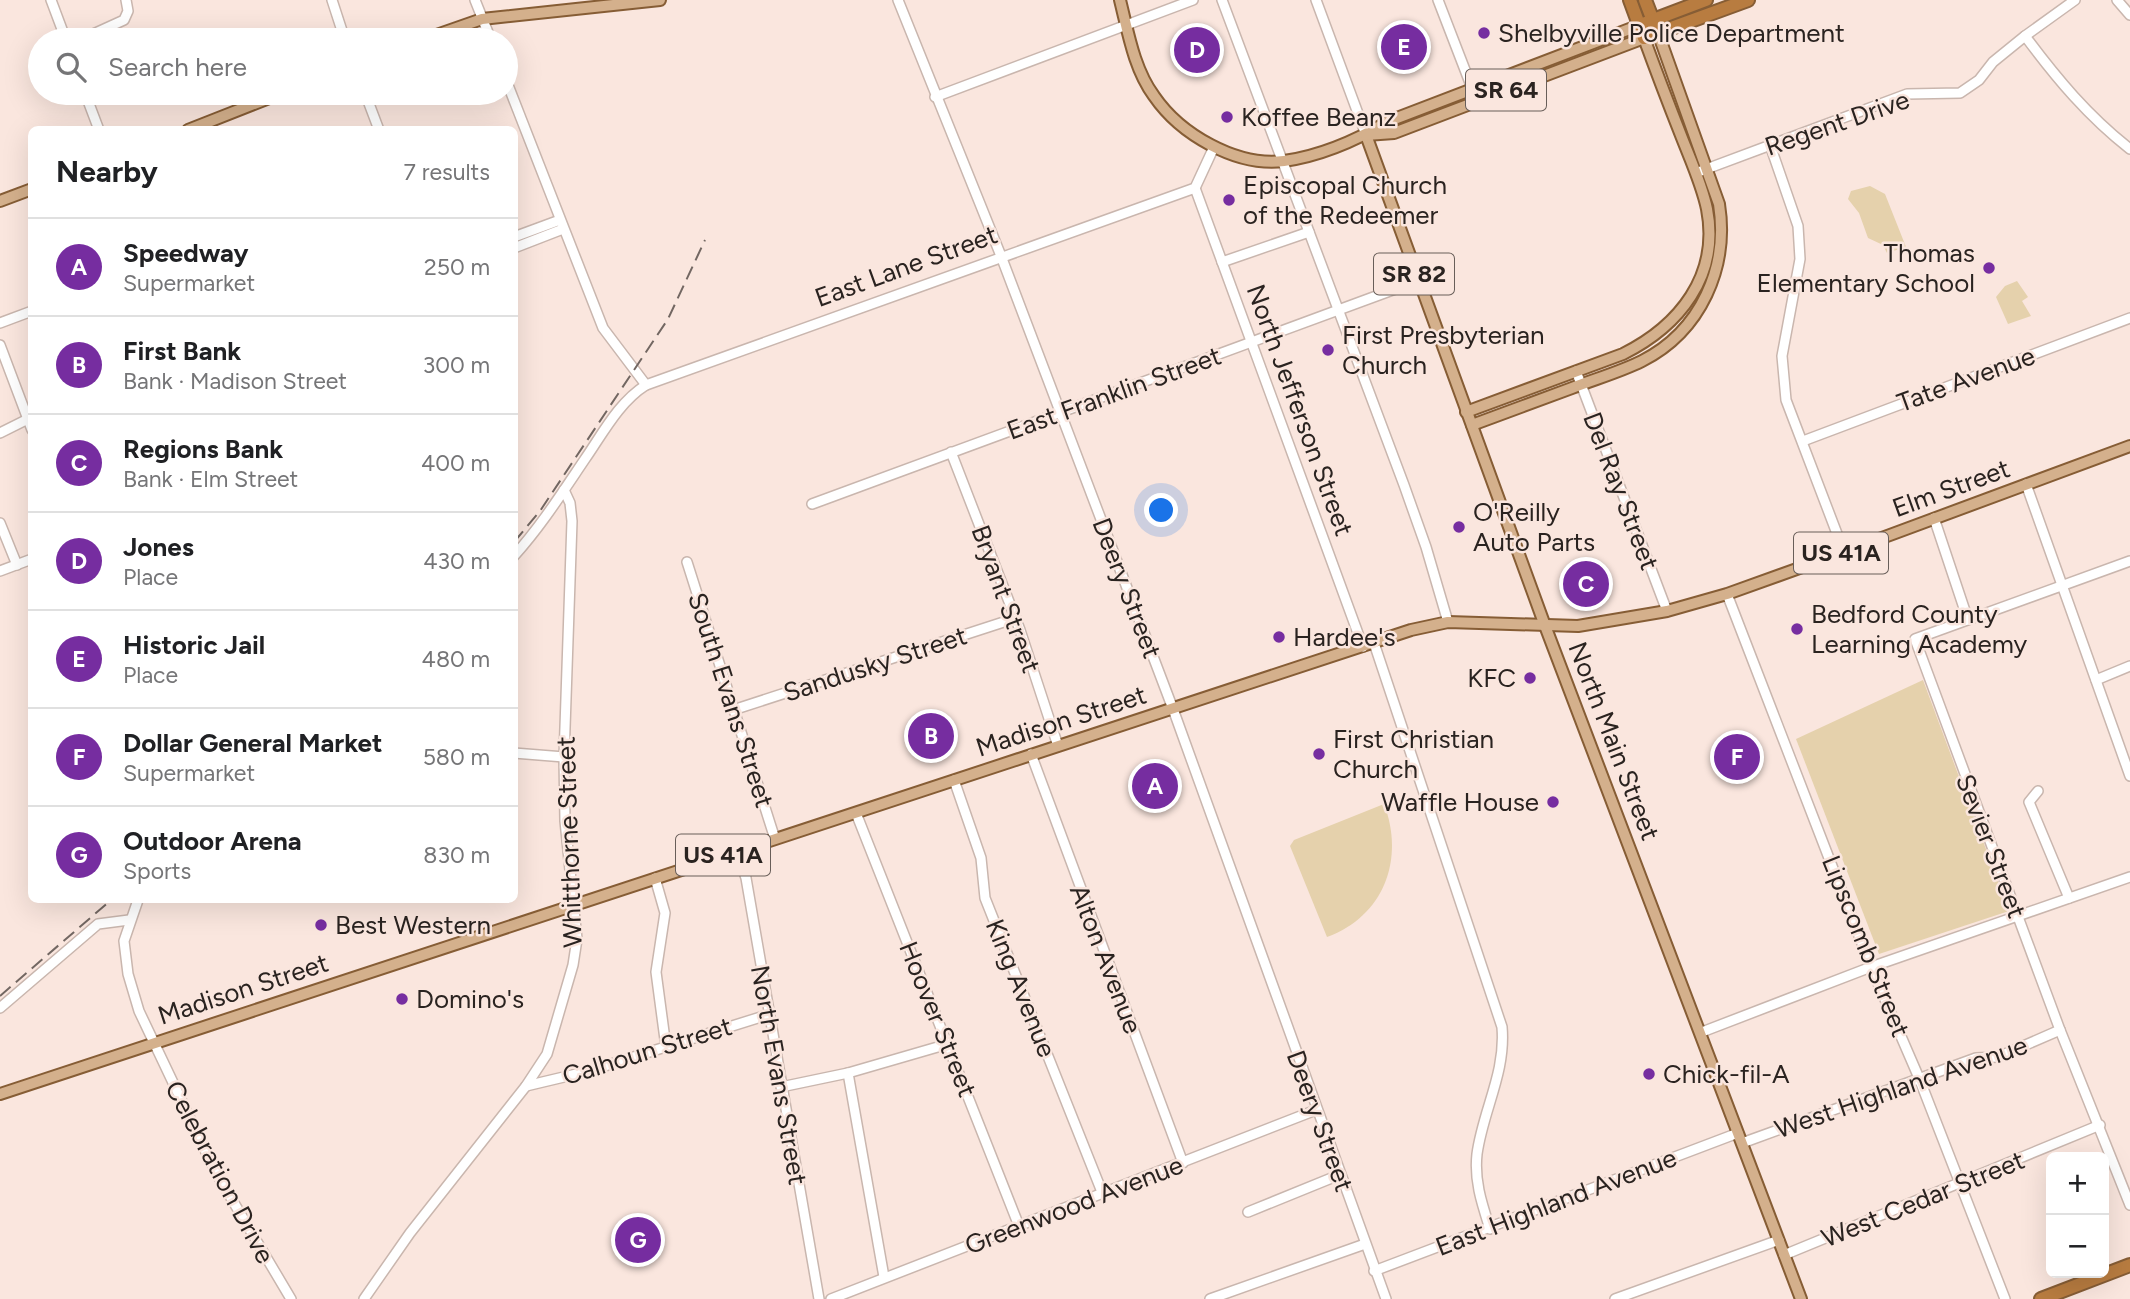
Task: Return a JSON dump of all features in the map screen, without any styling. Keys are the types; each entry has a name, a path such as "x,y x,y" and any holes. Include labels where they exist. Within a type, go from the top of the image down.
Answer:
{"highway":[{"path":"1630,0 1642,31"},
{"path":"1645,0 1658,33"},
{"path":"1642,31 1653,20 1706,0"},
{"path":"1642,31 1658,33 1748,0"},
{"path":"2041,1299 2130,1265"}],"main road":[{"path":"456,28 482,19 660,0"},
{"name":"SR 64","path":"1120,0 1139,70 1154,97 1181,126 1214,147 1249,158 1282,161 1314,154 1366,135 1389,121 1561,55 1642,31"},
{"path":"1466,412 1646,342 1672,323 1691,298 1707,255 1709,225 1695,173 1642,31"},
{"name":"SR 64","path":"1366,135 1394,133 1565,67 1642,31"},
{"path":"1472,425 1641,361 1659,351 1683,331 1703,303 1713,282 1722,240 1719,204 1709,168 1658,33"},
{"path":"209,126 255,105"},
{"name":"North Main Street","path":"1366,135 1417,281 1544,623 1702,1032 1801,1299"},
{"path":"0,201 28,190"},
{"name":"Elm Street","path":"1544,623 1578,626 1667,611 1727,594 2130,446"},
{"name":"Madison Street","path":"0,1094 1368,645 1448,622 1544,623"}],"street":[{"path":"51,0 62,28"},
{"path":"106,28 124,20 128,11 126,0"},
{"path":"332,0 341,28"},
{"path":"475,0 486,28"},
{"name":"Deery Street","path":"898,0 1001,256 1173,709 1339,1175 1386,1299"},
{"path":"935,96 1193,0"},
{"path":"1222,0 1422,534 1448,622"},
{"name":"North Main Street","path":"1316,0 1366,135"},
{"path":"1438,0 1477,101"},
{"name":"Regent Drive","path":"1695,173 1907,94 1959,93 1979,80 1993,62 2025,36 2075,0"},
{"path":"2117,0 2130,15"},
{"path":"2025,36 2062,86 2105,129 2130,149"},
{"path":"1561,55 1565,67"},
{"path":"90,105 97,126"},
{"path":"370,105 377,126"},
{"path":"515,105 603,328 646,385"},
{"path":"1770,145 1798,226 1800,259 1782,356 1786,400 1844,552"},
{"path":"1195,188 1214,147"},
{"name":"East Lane Street","path":"518,551 540,526 624,404 646,385 1195,188"},
{"name":"North Jefferson Street","path":"1195,188 1251,342 1368,645 1502,1027 1504,1051 1477,1154 1477,1187 1489,1229"},
{"path":"518,236 561,225"},
{"path":"518,246 561,225"},
{"path":"1222,262 1309,232"},
{"name":"East Franklin Street","path":"812,504 1417,281"},
{"path":"0,323 28,312"},
{"name":"Tate Avenue","path":"1803,441 2130,318"},
{"path":"0,345 28,415"},
{"name":"Del Ray Street","path":"1576,371 1667,611"},
{"path":"0,433 28,419"},
{"name":"Bryant Street","path":"951,452 1016,618 1058,746"},
{"path":"2026,484 2130,776"},
{"name":"Whitthorne Street","path":"365,1299 410,1233 526,1086 547,1054 573,965 577,939 565,821 564,757 572,521 570,503 564,490"},
{"path":"1934,518 1968,620 2130,561"},
{"path":"0,523 17,565"},
{"path":"0,571 28,561"},
{"name":"South Evans Street","path":"687,562 775,839"},
{"name":"Lipscomb Street","path":"1727,594 1871,967 1919,1078 2005,1299"},
{"name":"Sandusky Street","path":"733,710 1016,618"},
{"name":"Sevier Street","path":"1968,620 1915,639 2060,1030 2130,1205"},
{"path":"2096,680 2130,666"},
{"path":"518,754 564,757"},
{"name":"Alton Avenue","path":"1031,754 1183,1163"},
{"name":"King Avenue","path":"954,780 981,858 985,898 1102,1192"},
{"path":"2038,791 2029,802 2069,898"},
{"name":"Hoover Street","path":"856,813 1019,1226"},
{"name":"North Evans Street","path":"737,851 746,878 819,1299"},
{"path":"1702,1032 1871,967 2130,877"},
{"path":"655,878 665,914 656,972 666,1047"},
{"path":"137,903 124,941 128,974 152,1043"},
{"path":"0,1008 98,924 129,920"},
{"name":"Calhoun Street","path":"526,1086 589,1071 768,1015"},
{"name":"West Highland Avenue","path":"1740,1138 1976,1058 1998,1057 2060,1030"},
{"name":"Celebration Drive","path":"152,1043 215,1171 291,1299"},
{"path":"781,1087 848,1073 948,1044"},
{"path":"848,1073 884,1277"},
{"name":"Greenwood Avenue","path":"831,1299 1316,1110"},
{"name":"West Cedar Street","path":"1784,1255 1960,1185 2100,1125"},
{"name":"East Highland Avenue","path":"1374,1270 1740,1138"},
{"path":"1248,1212 1339,1175"},
{"path":"1615,1299 1779,1240"},
{"path":"1210,1299 1364,1244"}],"shaded area":[{"path":"1870,186 1885,194 1906,247 1887,253 1883,245 1868,238 1859,213 1848,199 1851,191"},
{"path":"2017,281 2028,297 2022,301 2031,316 2008,324 1996,297 2005,286"},
{"path":"1923,680 2009,911 1879,954 1796,739"},
{"path":"1384,804 1392,845 1385,883 1376,900 1363,915 1347,928 1327,937 1290,846 1294,840"}],"railway":[{"path":"518,537 540,511 668,319 705,240"},
{"path":"0,996 108,903"}],"place":[{"name":"Shelbyville Police Department","path":"1484,33"},
{"name":"Historic Jail","path":"1404,47"},
{"name":"Jones","path":"1197,50"},
{"name":"Koffee Beanz","path":"1227,117"},
{"name":"Episcopal Church of the Redeemer","path":"1229,200"},
{"name":"Thomas Elementary School","path":"1989,268"},
{"name":"First Presbyterian Church","path":"1328,350"},
{"name":"O'Reilly Auto Parts","path":"1459,527"},
{"name":"Regions Bank","path":"1586,584"},
{"name":"Bedford County Learning Academy","path":"1797,629"},
{"name":"Hardee's","path":"1279,637"},
{"name":"KFC","path":"1530,678"},
{"name":"First Bank","path":"931,736"},
{"name":"First Christian Church","path":"1319,754"},
{"name":"Dollar General Market","path":"1737,757"},
{"name":"Speedway","path":"1155,786"},
{"name":"Waffle House","path":"1553,802"},
{"name":"Best Western","path":"321,925"},
{"name":"Domino's","path":"402,999"},
{"name":"Chick-fil-A","path":"1649,1074"},
{"name":"Outdoor Arena","path":"638,1240"}]}
